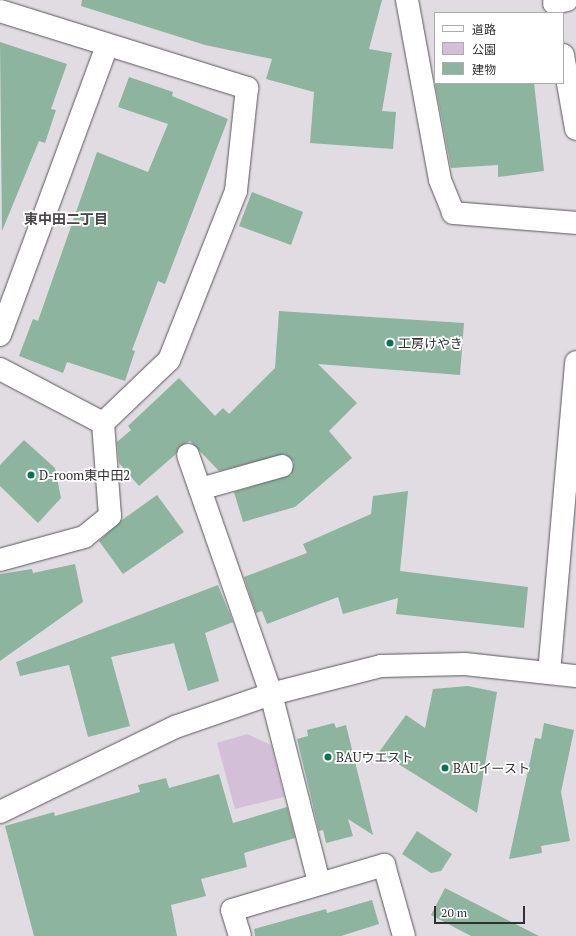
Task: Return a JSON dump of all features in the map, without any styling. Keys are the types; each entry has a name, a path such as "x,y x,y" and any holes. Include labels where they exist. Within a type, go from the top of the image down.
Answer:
{"street":[{"path":"407,0 440,180 453,213 576,223"},
{"path":"0,11 248,88 236,191 169,360 103,423"},
{"path":"0,335 107,44"},
{"path":"564,61 576,129"},
{"path":"0,369 103,423"},
{"path":"549,673 569,524 576,369"},
{"path":"0,560 84,537 110,516 103,423"},
{"path":"188,455 272,694 319,883"},
{"path":"200,489 282,466"},
{"path":"0,812 175,727 272,694 381,666 420,663 465,664 576,676"},
{"path":"240,936 232,910 384,865 404,936"}],"green space":[{"path":"247,734 271,745 284,797 235,809 217,743"}],"building":[{"path":"82,0 382,0 369,49 392,53 382,111 396,112 393,149 310,143 314,92 266,79 272,59 205,45 81,6"},
{"path":"0,42 67,64 51,109 56,110 45,143 39,141 2,231"},
{"path":"129,77 173,92 172,96 228,119 165,284 158,281 132,350 135,351 125,381 67,362 63,373 19,356 33,319 38,321 97,152 148,172 168,124 118,107"},
{"path":"435,84 534,84 544,171 498,177 498,165 451,168"},
{"path":"252,192 303,212 291,245 239,226"},
{"path":"279,311 464,323 460,375 318,364 357,403 329,431 352,458 295,507 243,522 234,492 291,475 294,462 285,454 219,471 190,441 179,447 176,454 139,486 119,463 117,442 131,430 128,426 179,378 215,416 223,408 229,414 275,368"},
{"name":"D-room東中田2","path":"24,440 55,468 61,498 38,523 0,486 0,465"},
{"path":"408,491 400,571 528,587 524,628 396,614 398,598 343,614 338,597 267,624 262,611 256,613 244,577 307,553 303,544 371,514 373,496"},
{"path":"157,495 184,532 123,574 99,541 122,520"},
{"path":"75,564 83,602 0,661 0,574 32,569 33,573"},
{"path":"218,585 233,622 205,633 219,681 188,691 174,643 111,657 130,726 88,737 69,665 20,676 16,662"},
{"path":"468,686 497,692 477,813 379,752 406,715 425,728 433,689"},
{"path":"334,723 336,728 346,725 373,835 348,819 353,836 326,843 323,830 319,831 297,739 308,736 307,730"},
{"path":"544,723 574,730 561,792 570,841 541,846 542,853 509,859 535,738 541,739"},
{"path":"219,774 233,823 287,807 295,838 244,853 247,867 201,879 206,896 171,905 177,936 34,936 5,826 54,812 55,816 140,792 138,785 166,778 169,788"},
{"path":"417,831 452,854 441,871 431,873 402,854"},
{"path":"445,888 539,936 471,936 431,915"},
{"path":"372,900 379,924 341,936 255,936 254,929 326,909 327,913"}],"place":[{"name":"工房けやき","path":"390,343"},
{"name":"D-room東中田2","path":"31,475"},
{"name":"BAUウエスト","path":"328,757"},
{"name":"BAUイースト","path":"445,768"}],"district":[{"name":"東中田二丁目","path":"66,219"}]}
